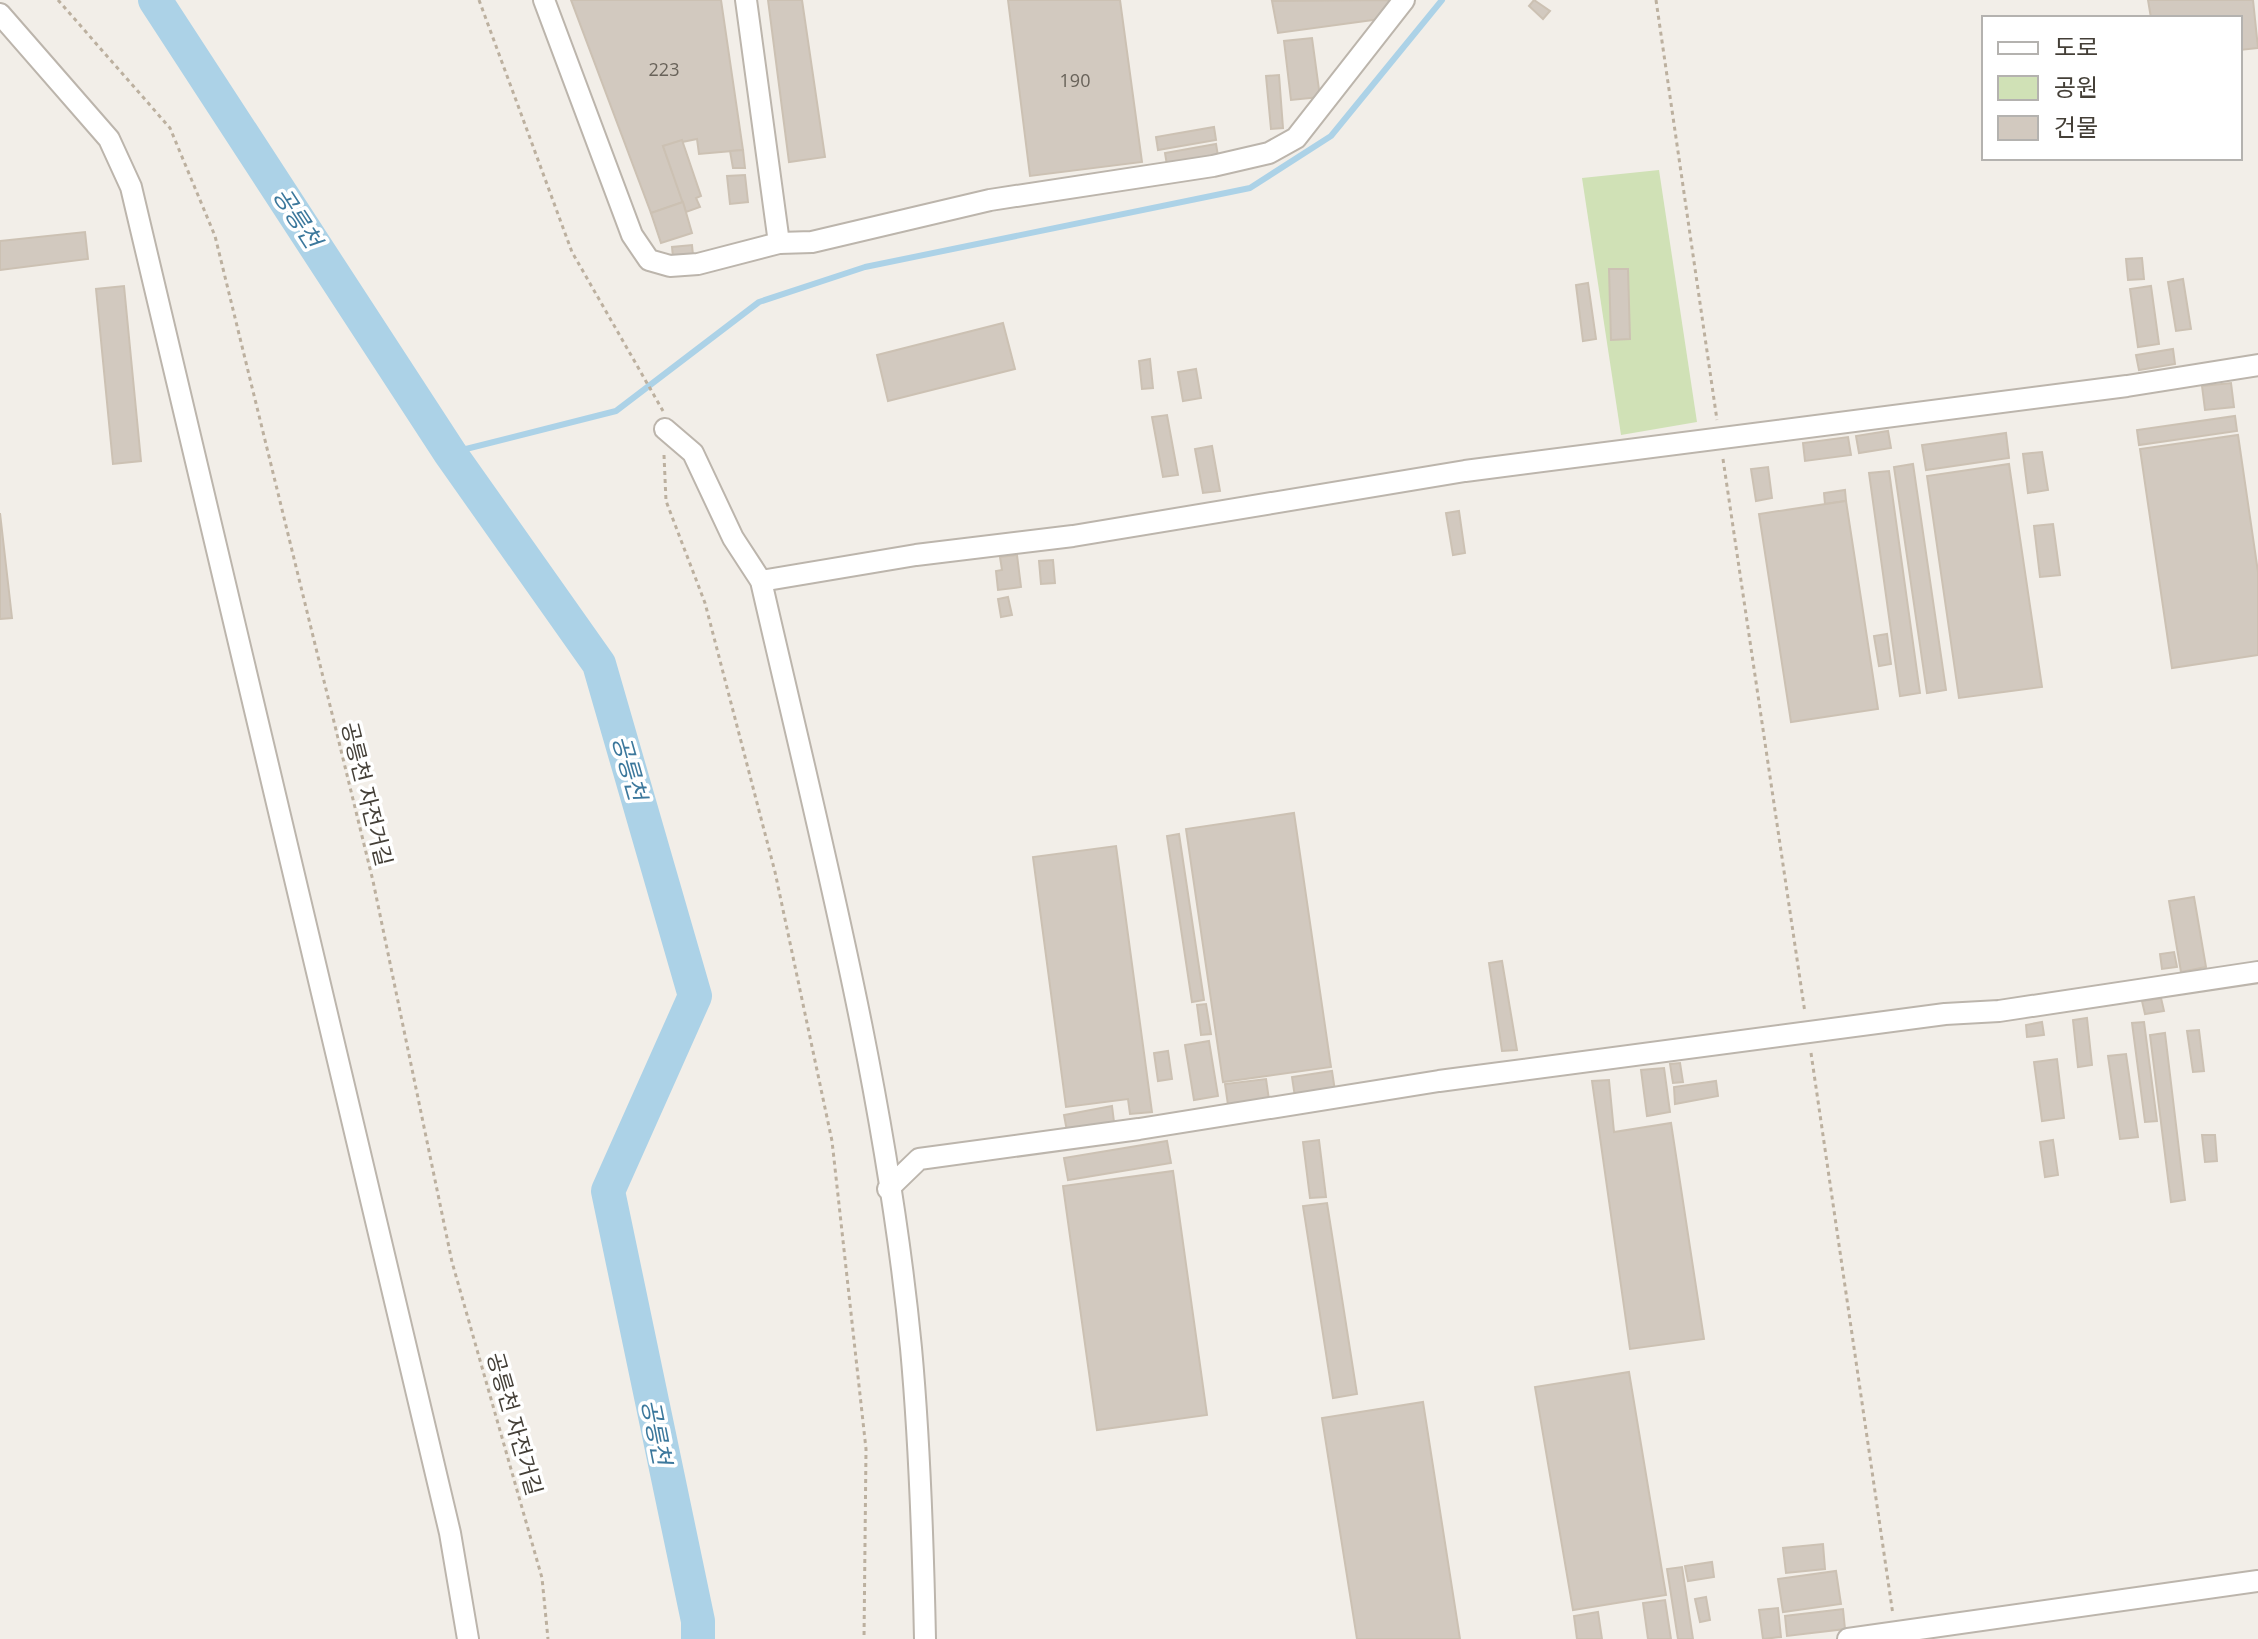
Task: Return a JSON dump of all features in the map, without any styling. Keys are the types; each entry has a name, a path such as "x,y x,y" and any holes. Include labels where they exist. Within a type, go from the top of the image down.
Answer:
{"street":[{"path":"544,0 632,235 649,260 670,266 698,264 779,243 812,242 990,200 1213,166 1269,153 1296,138 1404,0"},
{"path":"746,0 779,243"},
{"path":"0,14 109,139 131,187 447,1517 468,1639"},
{"path":"761,581 916,555 1073,536 1465,471 2127,386 2258,365"},
{"path":"665,429 693,453 733,538 761,581 844,946 888,1189 911,1346 922,1482 925,1639"},
{"path":"888,1189 919,1159 1139,1129 1439,1081 2258,972"},
{"path":"1848,1639 2258,1581"}],"path":[{"name":"공릉천 자전거길","path":"58,0 170,128 215,236 373,881 452,1262 542,1578 548,1639"},
{"path":"479,0 572,252 662,407 666,501 705,603 775,872 832,1141 866,1449 864,1639"},
{"path":"1656,0 1895,1632"}],"green space":[{"path":"1659,170 1697,422 1621,435 1582,178"}],"building":[{"path":"571,0 721,0 743,150 699,154 697,139 663,146 683,202 651,213"},
{"path":"768,0 802,0 825,157 789,162"},
{"path":"1008,0 1120,0 1142,162 1030,176"},
{"path":"1393,0 1380,19 1278,33 1272,1"},
{"path":"1534,0 1550,11 1543,19 1529,6"},
{"path":"2148,0 2253,0 2258,48 2242,50 2242,16 2151,16"},
{"path":"1312,38 1320,97 1291,100 1284,41"},
{"path":"1279,75 1283,128 1271,129 1266,76"},
{"path":"1214,127 1216,140 1158,150 1156,137"},
{"path":"682,140 701,196 696,198 700,207 686,212 663,146"},
{"path":"1216,144 1218,156 1167,165 1165,153"},
{"path":"743,150 745,168 733,168 730,151"},
{"path":"745,175 748,202 730,204 727,176"},
{"path":"683,202 692,233 661,243 651,213"},
{"path":"85,232 88,259 0,270 0,241"},
{"path":"692,245 693,255 673,257 672,247"},
{"path":"2142,258 2144,279 2128,280 2126,259"},
{"path":"1609,269 1628,269 1630,339 1611,340"},
{"path":"2183,279 2191,329 2176,331 2168,282"},
{"path":"1588,283 1596,339 1583,341 1576,285"},
{"path":"124,286 141,461 113,464 96,289"},
{"path":"2151,286 2159,344 2138,347 2130,289"},
{"path":"1003,323 1015,369 888,401 877,355"},
{"path":"2173,349 2175,364 2139,370 2136,355"},
{"path":"1150,359 1153,388 1142,389 1139,361"},
{"path":"1196,369 1201,398 1183,401 1178,372"},
{"path":"2231,383 2234,407 2205,410 2202,386"},
{"path":"1167,415 1178,475 1163,477 1152,417"},
{"path":"2235,416 2237,431 2139,445 2137,430"},
{"path":"1888,431 1891,448 1859,453 1856,436"},
{"path":"2006,433 2009,458 1926,470 1922,445"},
{"path":"2238,435 2258,572 2258,655 2172,668 2140,449"},
{"path":"1848,437 1851,455 1805,461 1803,443"},
{"path":"1212,446 1220,491 1203,493 1195,449"},
{"path":"2042,452 2048,490 2028,493 2023,454"},
{"path":"1913,464 1946,690 1927,693 1894,467"},
{"path":"2009,464 2042,687 1959,698 1927,476"},
{"path":"1768,467 1772,498 1756,501 1751,469"},
{"path":"1889,471 1920,693 1900,696 1869,473"},
{"path":"1845,490 1846,501 1825,504 1824,493"},
{"path":"1846,501 1878,709 1791,722 1759,514"},
{"path":"1459,511 1465,553 1453,555 1446,513"},
{"path":"0,513 12,618 0,619"},
{"path":"2053,524 2060,575 2040,577 2034,526"},
{"path":"1017,555 1021,587 998,590 996,571 1002,570 1000,557"},
{"path":"1053,560 1055,583 1041,584 1039,561"},
{"path":"1008,597 1012,615 1001,617 998,599"},
{"path":"1887,634 1891,664 1879,666 1874,636"},
{"path":"1294,813 1331,1067 1223,1082 1186,829"},
{"path":"1179,834 1204,1000 1192,1002 1167,836"},
{"path":"1116,846 1152,1112 1130,1114 1128,1099 1066,1107 1033,857"},
{"path":"2194,897 2206,967 2181,972 2169,901"},
{"path":"2174,952 2177,967 2162,969 2160,954"},
{"path":"1502,961 1517,1050 1502,1051 1489,963"},
{"path":"2161,998 2164,1011 2145,1014 2142,1001"},
{"path":"1206,1004 1211,1034 1201,1035 1197,1005"},
{"path":"2087,1018 2092,1065 2078,1067 2073,1020"},
{"path":"2042,1022 2044,1035 2027,1037 2026,1025"},
{"path":"2144,1022 2157,1121 2145,1122 2132,1023"},
{"path":"2199,1030 2204,1071 2193,1072 2187,1031"},
{"path":"2165,1033 2185,1200 2171,1202 2150,1035"},
{"path":"1209,1041 1218,1096 1194,1100 1185,1045"},
{"path":"1168,1051 1172,1079 1158,1081 1154,1053"},
{"path":"2126,1054 2138,1137 2120,1139 2108,1056"},
{"path":"2057,1059 2064,1118 2042,1121 2034,1062"},
{"path":"1680,1063 1683,1082 1673,1083 1670,1064"},
{"path":"1664,1068 1670,1112 1647,1116 1641,1070"},
{"path":"1332,1071 1335,1091 1295,1097 1292,1077"},
{"path":"1266,1079 1269,1100 1228,1105 1225,1084"},
{"path":"1609,1080 1614,1132 1671,1123 1704,1339 1630,1349 1592,1081"},
{"path":"1716,1081 1718,1096 1675,1104 1674,1087"},
{"path":"1112,1106 1114,1122 1067,1131 1064,1115"},
{"path":"2202,1135 2215,1135 2217,1161 2205,1162"},
{"path":"1319,1140 1326,1197 1310,1198 1303,1142"},
{"path":"2053,1140 2058,1175 2045,1177 2040,1142"},
{"path":"1167,1141 1171,1163 1068,1180 1064,1158"},
{"path":"1173,1171 1207,1415 1097,1430 1063,1186"},
{"path":"1327,1203 1357,1394 1333,1398 1303,1206"},
{"path":"1629,1372 1666,1595 1573,1610 1535,1387"},
{"path":"1423,1402 1460,1639 1357,1639 1322,1418"},
{"path":"1823,1544 1825,1569 1786,1573 1783,1548"},
{"path":"1712,1562 1714,1577 1688,1581 1685,1566"},
{"path":"1682,1567 1693,1639 1678,1639 1667,1569"},
{"path":"1836,1571 1841,1604 1783,1612 1778,1579"},
{"path":"1706,1597 1710,1620 1700,1622 1695,1599"},
{"path":"1665,1600 1671,1639 1648,1639 1643,1603"},
{"path":"1778,1608 1781,1637 1763,1639 1759,1610"},
{"path":"1843,1609 1845,1629 1787,1636 1785,1616"},
{"path":"1598,1612 1602,1639 1577,1639 1574,1616"}],"waterway":[{"name":"공릉천","path":"155,0 450,453 599,664 695,996 608,1191 698,1621 698,1639"},
{"path":"450,453 616,411 759,302 865,267 1250,188 1331,136 1442,0"}]}
